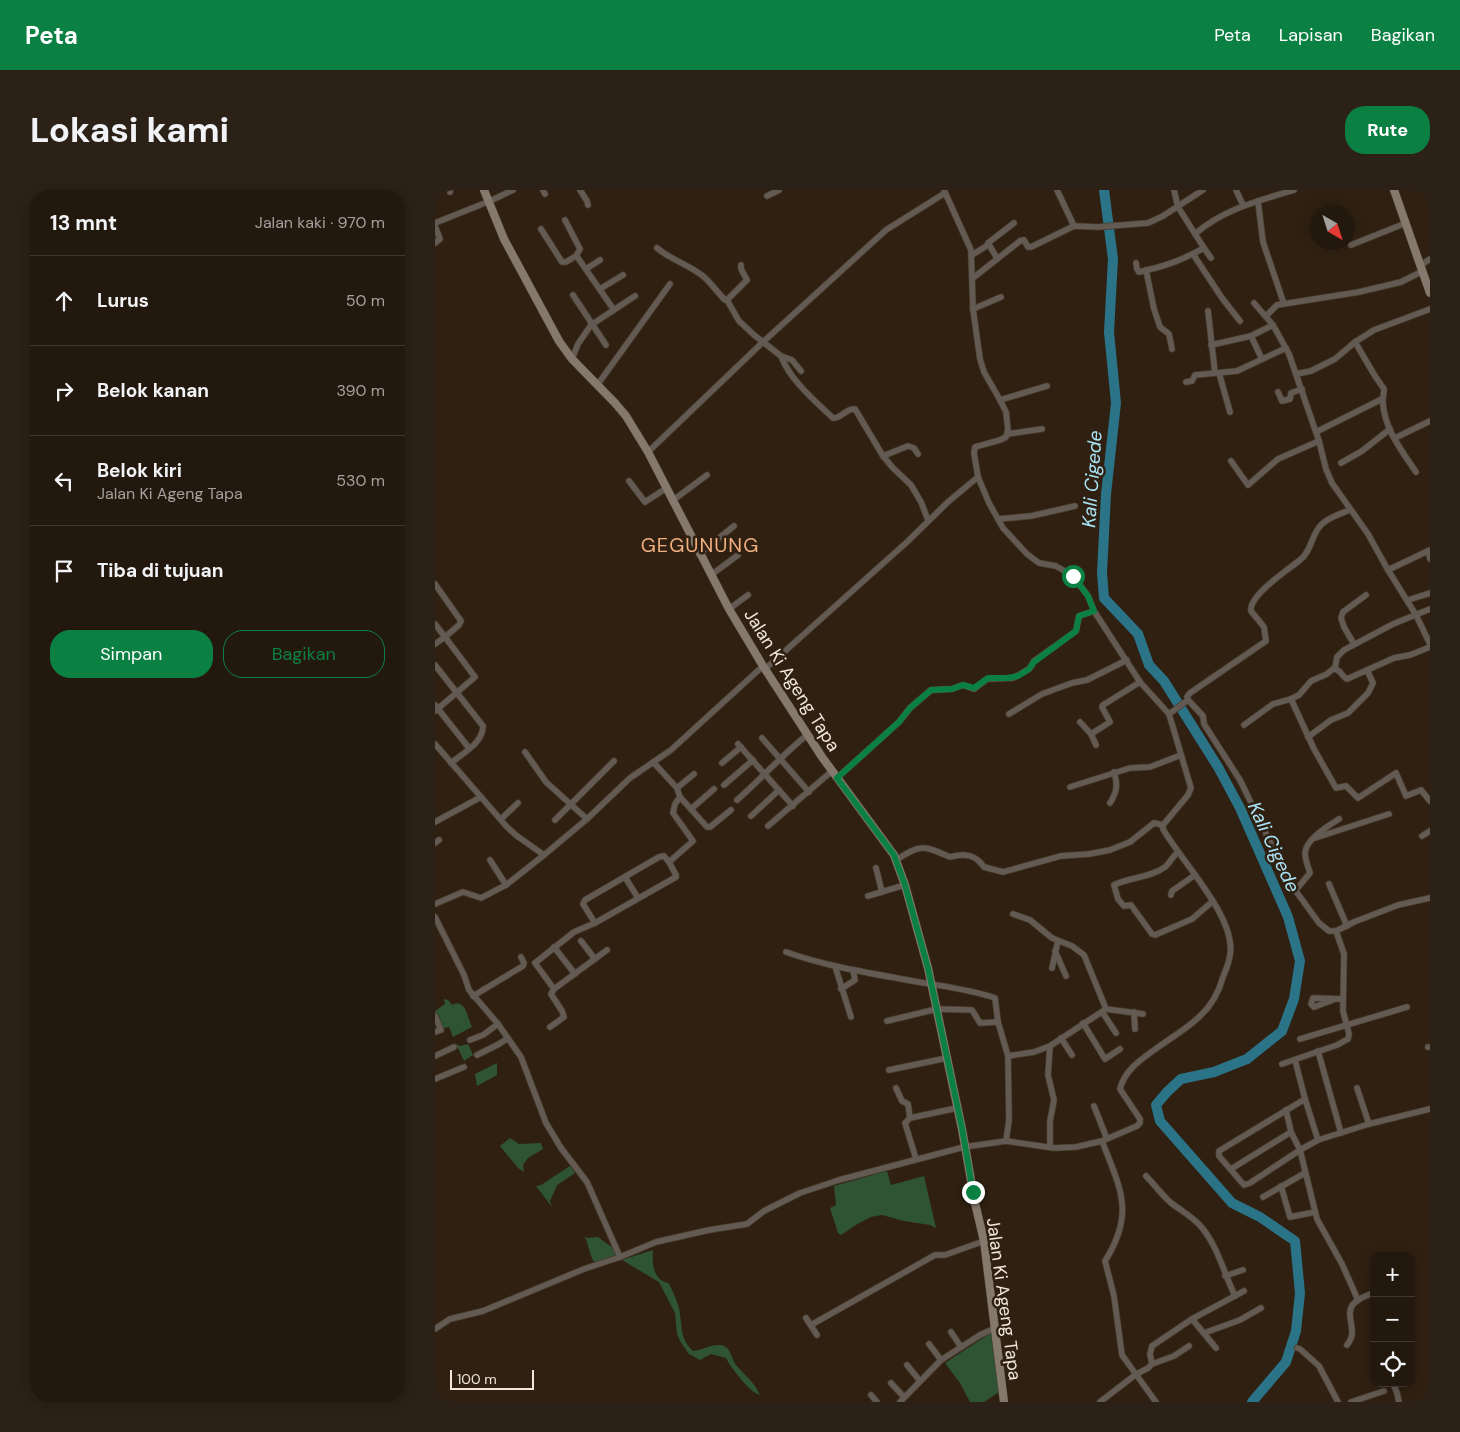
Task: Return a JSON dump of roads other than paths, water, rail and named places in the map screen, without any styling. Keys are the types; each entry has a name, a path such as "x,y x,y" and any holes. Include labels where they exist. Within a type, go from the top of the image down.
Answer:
{"street":[{"name":"Jalan Ki Ageng Tapa","path":"484,190 504,239 555,333 572,359 620,408 648,452 699,554 764,668 807,735 884,840 895,860 905,885 932,984 947,1058 984,1242 1004,1402"},
{"path":"435,243 440,239 435,225 513,190"},
{"path":"580,190 588,205"},
{"path":"767,196 779,190"},
{"path":"1057,190 1074,226"},
{"path":"1174,190 1178,208 1211,258"},
{"path":"973,278 1020,241 1024,240 1031,247 1074,226 1098,227 1148,223 1178,208 1203,190"},
{"path":"1236,190 1243,205"},
{"path":"1195,234 1218,217 1243,205 1294,190"},
{"path":"1394,190 1430,293"},
{"path":"648,452 763,342 890,226 945,192 970,246 972,255 973,309 981,366 1001,400 1008,434"},
{"path":"1257,201 1263,242 1283,304"},
{"path":"541,228 561,261 566,262 575,256 581,248 565,220"},
{"path":"972,255 988,245 989,242 1014,223"},
{"path":"1355,243 1406,223"},
{"path":"988,245 997,258"},
{"path":"657,248 702,276 727,300 739,321 781,356 791,360 801,371"},
{"path":"1136,263 1138,271 1146,270 1176,262 1204,248"},
{"path":"1193,254 1221,298 1240,321"},
{"path":"575,256 614,310"},
{"path":"1266,316 1274,306 1359,292 1401,282 1422,268 1430,259"},
{"path":"586,269 600,260"},
{"path":"727,300 747,280 741,265"},
{"path":"1146,270 1154,309 1161,327 1169,334 1172,349"},
{"path":"600,289 623,275"},
{"path":"598,384 670,284"},
{"path":"573,295 591,325 606,345"},
{"path":"572,359 591,325 635,296"},
{"path":"973,309 1001,297"},
{"path":"1254,303 1273,325 1286,348 1302,389 1328,476 1349,510 1368,534 1429,636 1430,645 1409,655 1394,658 1347,679 1335,668"},
{"path":"1296,374 1311,371 1335,360 1355,342 1374,330 1430,309"},
{"path":"1208,311 1211,346 1217,373 1230,412"},
{"path":"1211,346 1251,336 1273,325"},
{"path":"1251,336 1263,359"},
{"path":"1355,342 1385,390 1382,399 1385,419 1389,429 1416,472"},
{"path":"1186,382 1192,380 1195,375 1237,371 1286,348"},
{"path":"781,356 787,369 813,399 833,418 851,409 855,409 883,456 911,484 928,520"},
{"path":"1001,400 1047,386"},
{"path":"1278,392 1281,401 1284,402 1290,400 1291,392 1302,389"},
{"path":"1316,432 1382,399"},
{"path":"1395,438 1430,422"},
{"path":"1341,463 1362,451 1389,429"},
{"path":"1042,430 1008,434 1000,440 975,447 974,453 978,477 1003,528 1014,541 1039,563 1056,566 1073,576 1088,596 1094,611 1140,682 1170,713 1191,788 1188,795 1163,825"},
{"path":"1231,461 1249,486 1278,459 1319,441"},
{"path":"883,456 908,446 914,448 918,454"},
{"path":"672,501 707,474"},
{"path":"435,904 463,892 481,898 506,884 544,855 587,819 630,778 671,750 978,477"},
{"path":"629,481 645,502 665,489"},
{"path":"998,519 1031,516 1075,506"},
{"path":"1170,713 1186,701 1190,693 1262,646 1266,641 1264,627 1251,611 1251,605 1271,581 1305,556 1314,535 1321,525 1327,520 1349,510"},
{"path":"699,554 735,526"},
{"path":"1388,570 1429,550 1430,559"},
{"path":"711,576 738,555"},
{"path":"435,584 461,621 459,625 435,644"},
{"path":"1407,600 1430,593"},
{"path":"729,609 748,595"},
{"path":"1354,644 1341,618 1343,612 1365,595"},
{"path":"1244,725 1273,704 1299,695 1311,681 1335,668 1339,655 1354,644 1430,609"},
{"path":"768,826 809,792 835,775 899,722 910,708 931,690 952,689 963,685 974,688 988,678 1018,676 1076,631 1079,616 1094,611"},
{"path":"435,624 475,677 436,708 469,748"},
{"path":"1009,714 1042,694 1072,683 1087,680 1127,660"},
{"path":"435,665 483,726 481,737 451,762"},
{"path":"1309,737 1331,720 1349,713 1368,693 1373,684 1367,670"},
{"path":"1091,734 1110,722 1102,707 1103,705 1140,682"},
{"path":"1291,699 1336,788 1346,786 1357,798 1396,773 1406,796 1421,790 1430,801"},
{"path":"1186,701 1203,716 1204,724 1240,780 1295,891 1319,923 1329,931 1336,931 1398,905 1430,898"},
{"path":"1080,722 1091,734 1096,745"},
{"path":"737,800 780,758 807,735"},
{"path":"762,738 809,792"},
{"path":"435,744 517,836 544,855"},
{"path":"723,763 739,746 793,806"},
{"path":"525,752 556,793 587,819"},
{"path":"1070,788 1114,772 1130,768 1150,767 1181,755"},
{"path":"724,785 753,760"},
{"path":"555,820 614,761"},
{"path":"653,762 677,788 680,797 709,828 731,810"},
{"path":"1110,803 1117,793 1117,782 1114,772"},
{"path":"677,788 694,774"},
{"path":"691,809 714,789"},
{"path":"751,816 779,790"},
{"path":"435,821 481,797"},
{"path":"669,862 693,841 673,813 675,804 680,797"},
{"path":"501,819 518,803"},
{"path":"1313,838 1389,814"},
{"path":"1295,891 1310,873 1305,853 1313,838 1319,832 1339,820"},
{"path":"895,860 917,848 927,847 950,857 959,854 971,855 978,858 984,867 1003,872 1061,856 1110,850 1130,842 1154,822 1163,825"},
{"path":"435,1329 449,1319 483,1311 584,1269 620,1258 656,1242 747,1224 764,1212 800,1193 916,1159 964,1147 1006,1141 1063,1148 1104,1140 1137,1126 1140,1123 1140,1119 1120,1088 1123,1078 1127,1072 1201,1016 1218,994 1231,954 1229,936 1213,901 1178,852 1163,829 1163,825"},
{"path":"1422,836 1430,831"},
{"path":"1178,852 1171,857 1166,867 1145,876 1114,885 1120,901 1124,906 1131,905 1155,935 1191,919 1213,901"},
{"path":"554,989 535,963 574,932 595,923 676,877 664,856 659,857 583,902 595,923"},
{"path":"490,860 506,884"},
{"path":"875,868 882,892"},
{"path":"1171,895 1172,891 1195,875"},
{"path":"625,877 638,898"},
{"path":"1329,884 1347,926"},
{"path":"868,896 905,885"},
{"path":"1013,914 1030,920 1047,935 1076,948 1085,957 1105,1011 1116,1033"},
{"path":"435,917 473,996 498,1024 521,1057 546,1124 587,1182 620,1258"},
{"path":"1281,1064 1347,1040 1349,1037 1342,999 1344,954 1336,931"},
{"path":"581,941 595,959"},
{"path":"1052,968 1059,941"},
{"path":"554,947 575,974"},
{"path":"549,1027 564,1016 551,994 554,989 607,950"},
{"path":"1055,951 1067,976"},
{"path":"786,952 853,970 965,990 995,998 998,1022 1008,1056 1009,1120 1006,1141"},
{"path":"473,996 523,966 524,963 521,957"},
{"path":"835,966 851,1017"},
{"path":"841,989 855,980 853,970"},
{"path":"1333,1000 1342,999"},
{"path":"1300,1039 1407,1007"},
{"path":"887,1021 937,1009 972,1010 982,1024 998,1022"},
{"path":"1008,1056 1034,1052 1050,1046 1083,1023 1105,1011 1143,1014"},
{"path":"1134,1012 1135,1029"},
{"path":"435,1016 441,1030 435,1032"},
{"path":"1083,1023 1105,1059 1120,1049"},
{"path":"471,1040 498,1024"},
{"path":"477,1055 508,1038"},
{"path":"1061,1038 1073,1055"},
{"path":"1050,1046 1048,1075 1054,1100 1050,1121 1050,1147"},
{"path":"435,1056 454,1047"},
{"path":"1318,1051 1341,1133"},
{"path":"889,1070 947,1058"},
{"path":"1295,1060 1318,1140"},
{"path":"435,1080 464,1067"},
{"path":"896,1088 902,1101 908,1104 910,1118"},
{"path":"1357,1088 1369,1124"},
{"path":"1305,1099 1219,1151 1219,1156 1245,1185 1318,1140 1369,1124 1430,1109"},
{"path":"1093,1106 1123,1205 1122,1222 1117,1240 1105,1261 1114,1296 1122,1356 1156,1402"},
{"path":"916,1159 905,1123 910,1118 957,1108"},
{"path":"1286,1110 1291,1132 1300,1150 1317,1219 1342,1264 1358,1300"},
{"path":"1231,1169 1291,1132"},
{"path":"1263,1197 1305,1172"},
{"path":"1146,1176 1169,1202 1202,1227 1214,1246 1235,1296"},
{"path":"1281,1186 1290,1217 1315,1212"},
{"path":"811,1326 935,1254 945,1255 984,1242"},
{"path":"1225,1276 1243,1270"},
{"path":"1152,1364 1150,1354 1152,1346 1192,1319 1244,1291"},
{"path":"1347,1345 1353,1336 1350,1309 1358,1300 1370,1296"},
{"path":"1204,1333 1240,1320 1261,1308"},
{"path":"807,1318 817,1335"},
{"path":"1192,1319 1216,1348"},
{"path":"891,1383 902,1399 941,1360 995,1328"},
{"path":"951,1332 961,1347"},
{"path":"929,1344 941,1360"},
{"path":"1100,1402 1152,1364 1174,1356 1189,1346"},
{"path":"1297,1348 1319,1366 1338,1402"},
{"path":"907,1365 920,1381"},
{"path":"1394,1387 1399,1402"},
{"path":"1351,1402 1384,1390"},
{"path":"871,1395 877,1402"}],"waterway":[{"name":"Kali Cigede","path":"1104,190 1113,259 1109,332 1116,403 1106,494 1102,573 1104,598 1138,634 1149,665 1164,681 1218,767 1240,808 1288,917 1300,961 1294,999 1282,1031 1247,1059 1214,1072 1181,1079 1156,1105 1160,1121 1232,1203 1260,1217 1295,1241 1300,1293 1296,1331 1286,1362 1252,1402"}],"district":[{"name":"GEGUNUNG","path":"700,545"}]}
